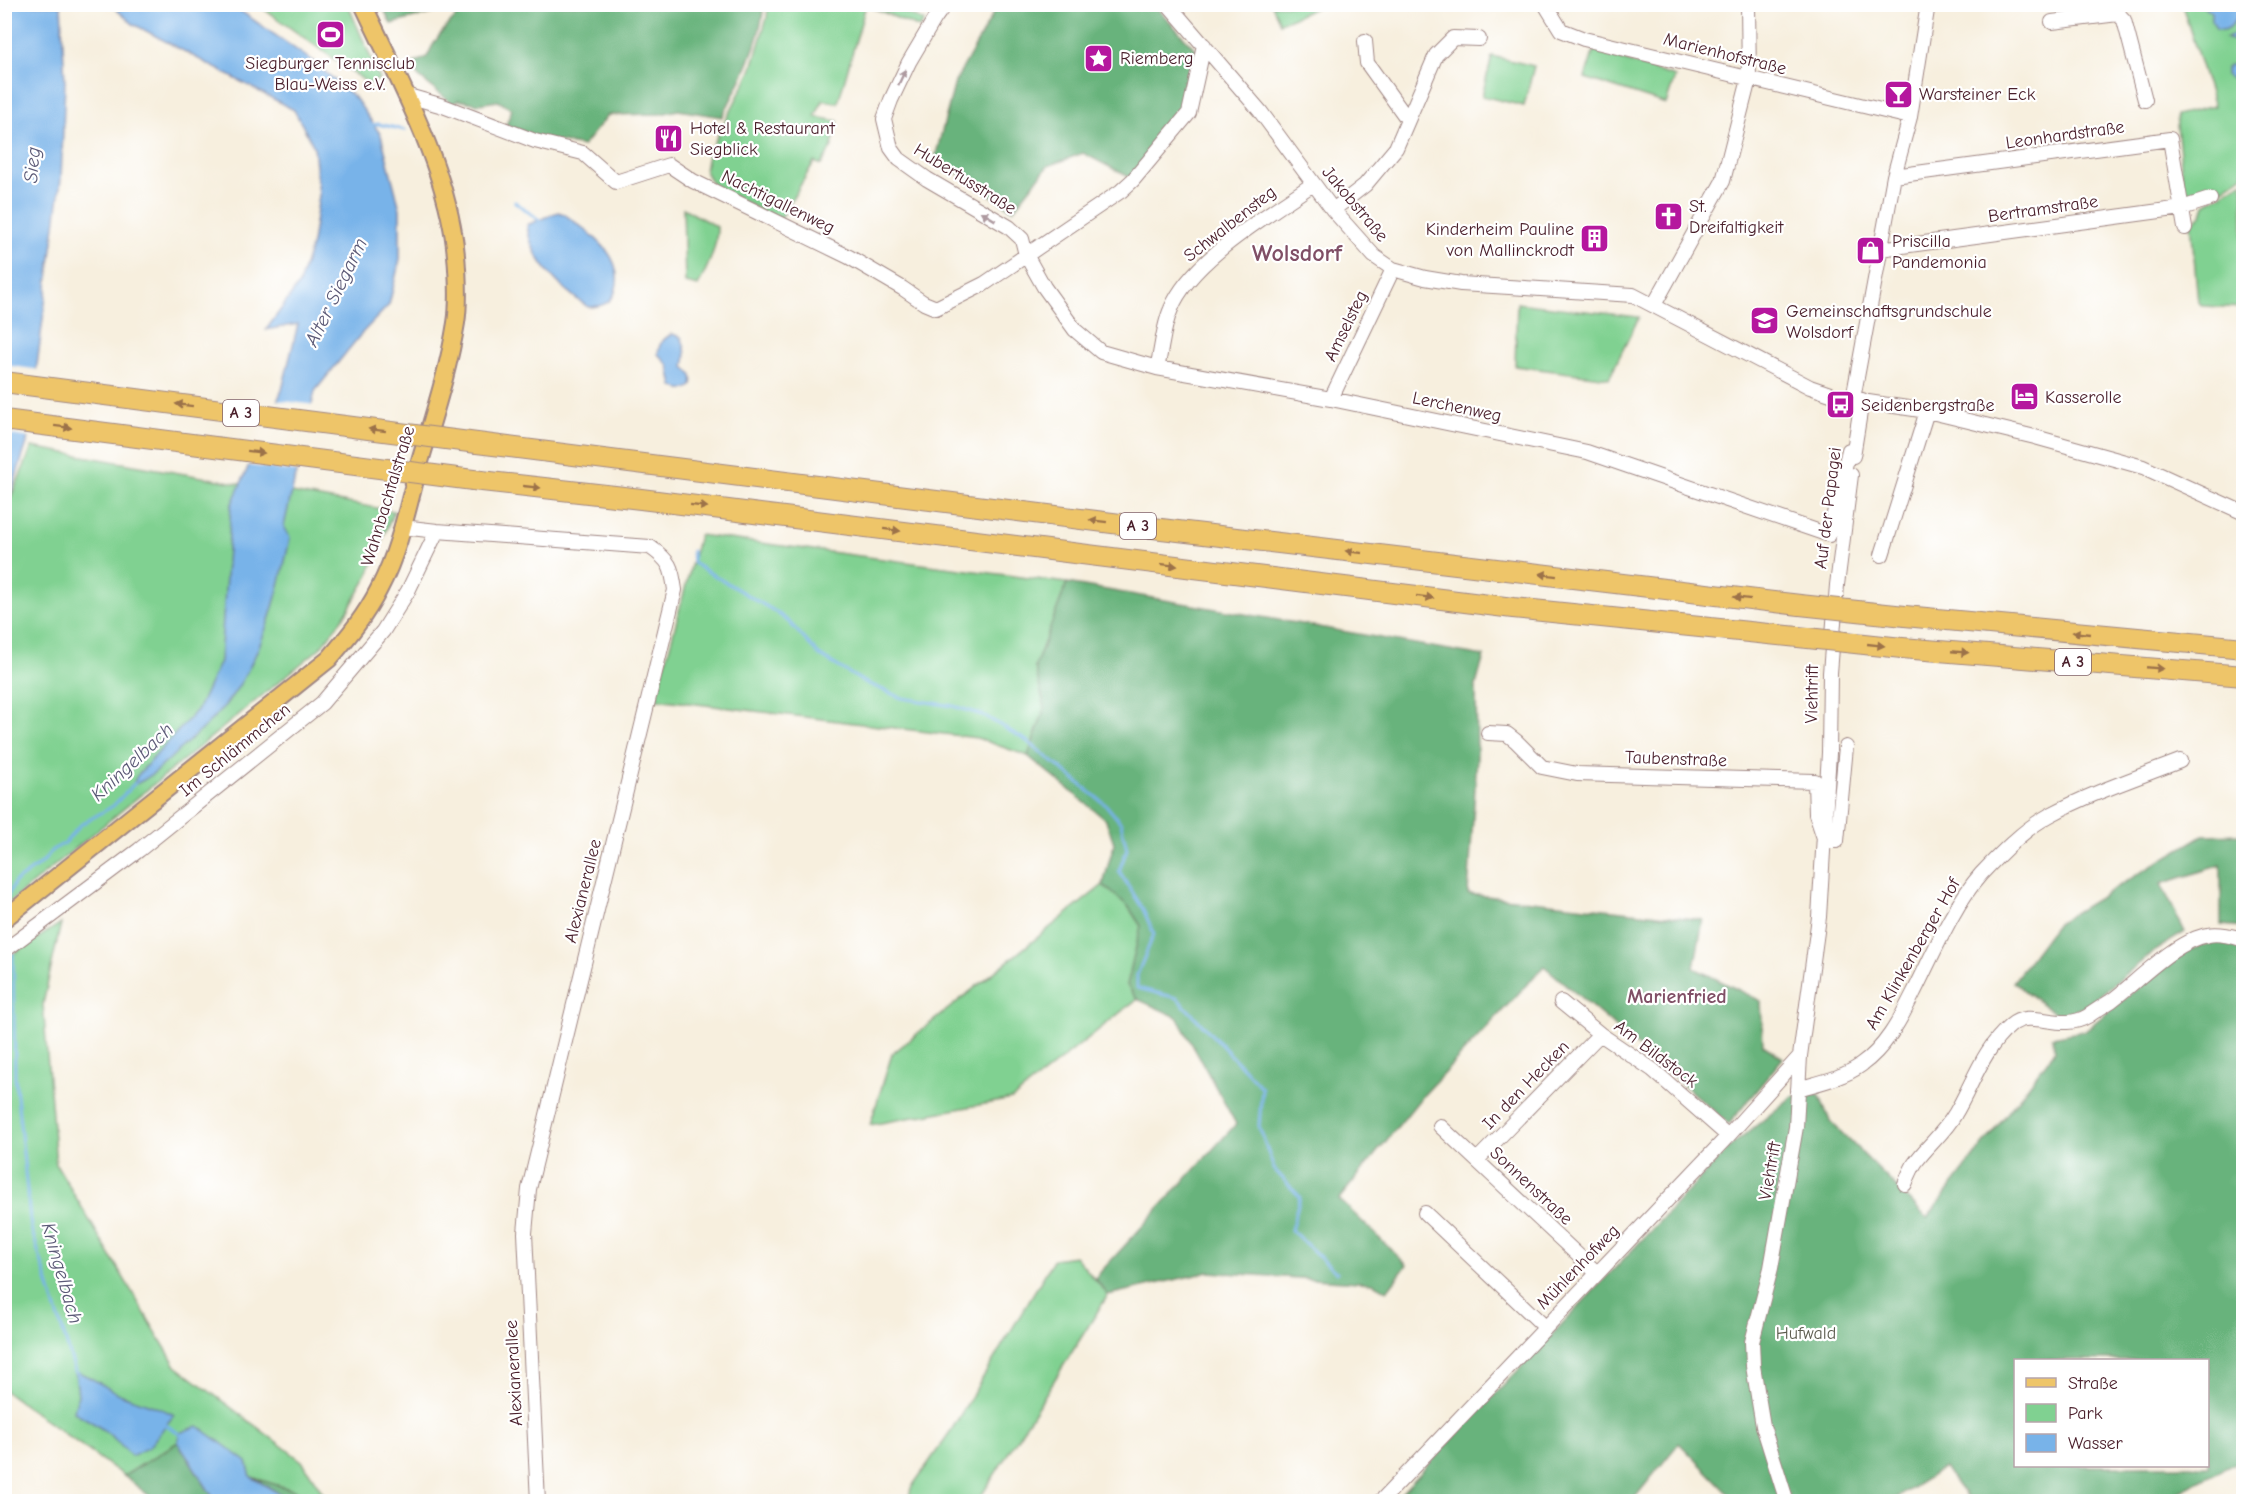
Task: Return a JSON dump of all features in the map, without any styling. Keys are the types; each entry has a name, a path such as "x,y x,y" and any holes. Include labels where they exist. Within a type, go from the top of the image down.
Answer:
{"highway":[{"name":"A 3","path":"4,382 1148,528 1800,605 2244,648"},
{"name":"A 3","path":"4,420 1513,608 1902,648 2244,676"}],"main road":[{"name":"Wahnbachtalstraße","path":"4,920 329,659 357,625 380,588 402,527 440,390 456,321 456,297 453,230 444,194 405,94 363,4"}],"street":[{"name":"Hubertusstraße","path":"945,4 909,62 891,100 884,119 891,148 899,159 927,179 1009,227 1022,239 1026,255"},
{"name":"Jakobstraße","path":"1168,4 1260,111 1333,210 1374,256 1393,269 1425,278 1461,284 1633,295 1810,387 1842,398 1858,400"},
{"name":"Marienhofstraße","path":"1545,4 1560,30 1584,39 1910,117"},
{"path":"1654,305 1723,181 1749,79 1748,4"},
{"name":"Auf der Papagei","path":"1837,585 1858,400 1880,249 1894,176 1910,117 1928,4"},
{"path":"2052,22 2119,9 2145,100"},
{"path":"1333,210 1365,185 1396,148 1436,55 1454,38 1479,39"},
{"path":"1365,41 1367,63 1408,120"},
{"path":"1026,255 1121,191 1133,180 1189,113 1204,45"},
{"name":"Nachtigallenweg","path":"405,94 535,141 583,153 616,182 669,165 703,186 849,257 936,308 984,285 1026,255"},
{"name":"Leonhardstraße","path":"1894,176 2170,139 2182,208"},
{"name":"Schwalbensteg","path":"1157,368 1171,308 1194,273 1243,233 1313,184"},
{"name":"Bertramstraße","path":"1880,249 2182,208 2210,199"},
{"path":"2182,208 2186,228"},
{"name":"Lerchenweg","path":"1026,255 1044,287 1075,330 1101,352 1157,368 1331,399 1587,452 1829,535 1849,450 1854,449"},
{"name":"Amselsteg","path":"1331,399 1393,269"},
{"path":"1858,400 1927,411 2144,466 2244,513"},
{"path":"1882,555 1927,411"},
{"name":"Alexianerallee","path":"402,527 650,547 665,557 672,570 675,590 529,1189 525,1233 538,1502"},
{"name":"Im Schlämmchen","path":"4,951 139,850 322,703 383,631 408,591 436,531"},
{"name":"Viehtrift","path":"1787,1502 1763,1426 1753,1366 1752,1342 1771,1268 1796,1127 1800,1056 1819,917 1825,841 1830,673 1837,585"},
{"name":"Taubenstraße","path":"1488,733 1507,734 1542,767 1577,774 1815,781 1816,814 1825,841"},
{"path":"1825,841 1836,841 1846,747"},
{"name":"Am Klinkenberger Hof","path":"1798,1089 1828,1080 1860,1066 1879,1048 1896,1027 1962,901 1980,876 2018,838 2049,816 2116,785 2180,761"},
{"path":"1905,1184 1913,1165 1955,1116 1974,1074 2011,1025 2024,1018 2062,1024 2080,1020 2110,1002 2156,964 2184,945 2208,935 2236,936 2244,940"},
{"name":"Am Bildstock","path":"1561,1002 1600,1034 1653,1070 1728,1136"},
{"name":"In den Hecken","path":"1477,1161 1600,1034"},
{"name":"Mühlenhofweg","path":"1380,1502 1728,1136 1800,1056"},
{"name":"Sonnenstraße","path":"1440,1126 1597,1273"},
{"path":"1425,1213 1545,1327"}],"green space":[{"name":"Siegburger Tennisclub Blau-Weiss e.V.","path":"258,5 348,5 380,79 369,84"},
{"path":"382,5 764,5 754,49 722,117 678,110 661,114 608,115 583,146 536,137 506,125 512,109 498,101 479,104 458,100 453,104 418,76 412,64 427,57 439,35 456,17 452,11 437,12 391,24"},
{"path":"768,5 866,5 838,103 823,100 815,117 838,121 832,146 821,165 814,162 780,220 713,186 705,171 708,154 751,71 767,17"},
{"path":"866,5 889,5 924,21 920,28"},
{"path":"998,5 1154,5 1197,51 1183,110 1131,178 1083,153 1048,166 1013,210 935,158 955,82"},
{"path":"1272,5 1323,5 1280,23"},
{"path":"2182,5 2243,5 2243,175 2203,198 2196,194 2184,194 2176,115 2214,106"},
{"path":"1594,50 1675,77 1666,104 1585,78"},
{"path":"1492,56 1534,66 1524,106 1482,96"},
{"path":"4,93 10,197 5,231 4,231"},
{"path":"2243,181 2243,308 2203,306 2198,302 2191,223 2202,215 2205,204"},
{"path":"683,208 717,227 714,250 698,286 685,283"},
{"path":"1517,303 1639,317 1609,378 1515,366"},
{"path":"32,447 394,511 367,578 344,617 319,649 5,906 4,514"},
{"path":"699,535 1067,583 1035,667 1045,708 1028,756 977,738 656,699"},
{"path":"1067,583 1484,656 1476,685 1477,757 1468,894 1703,920 1694,968 1761,1001 1763,1045 1783,1058 1729,1124 1544,966 1420,1099 1339,1199 1407,1265 1387,1291 1373,1283 1209,1272 1108,1295 1095,1278 1236,1124 1177,1017 1137,999 1127,985 1141,926 1128,906 1103,885 1114,843 1106,820 1028,756 1045,708 1035,667"},
{"path":"2243,834 2243,927 2221,925 2221,865 2161,884 2185,932 2156,950 2085,1007 2058,1016 2013,982 2057,923 2203,835"},
{"path":"1103,885 1128,906 1141,926 1127,985 1137,999 1012,1099 870,1125 892,1054"},
{"path":"61,923 43,1004 56,1164 176,1366 302,1461 328,1501 251,1477 179,1433 178,1442 124,1476 5,1391 5,959"},
{"name":"Hufwald","path":"2218,941 2243,949 2243,1459 2161,1501 1970,1501 1944,1468 1892,1501 1737,1502 1679,1443 1632,1501 1393,1502 1731,1146 1793,1096 1819,1094 1830,1121 1927,1218 2055,1051 2052,1037 2084,1031 2189,950"},
{"path":"1075,1256 1108,1295 978,1501 908,1502 911,1488 952,1429 1054,1259"},
{"path":"178,1442 217,1501 156,1501 124,1476"},
{"path":"251,1477 328,1501 292,1501"}],"water":[{"path":"2243,4 2234,23 2222,30 2216,29 2212,21 2212,11 2199,5"},
{"name":"Sieg","path":"5,5 61,5 65,82 61,179 27,443 4,514 4,231 10,197 4,93"},
{"name":"Alter Siegarm","path":"111,5 232,5 314,62 356,99 381,135 400,209 400,259 389,305 362,333 315,391 284,526 290,538 285,560 267,625 250,666 239,686 210,722 158,769 133,785 137,776 198,709 220,661 231,506 282,390 298,324 266,330 299,284 312,243 319,195 314,147 294,110 133,24"},
{"path":"2244,30 2243,55 2236,52 2235,41 2225,38"},
{"path":"2229,65 2243,66 2243,78 2232,79 2226,75 2226,68"},
{"path":"558,212 594,237 611,256 616,267 617,279 613,296 604,304 588,307 567,291 548,272 534,250 527,225"},
{"path":"672,334 681,337 686,352 684,367 692,377 692,386 685,389 673,386 669,366 658,354 662,342"},
{"path":"75,1371 117,1393 174,1415 149,1447 131,1456 105,1431 74,1412 78,1395"},
{"path":"198,1426 247,1462 251,1477 292,1501 217,1502 178,1442 179,1433"}],"pier":[{"path":"5,365 40,370 31,438 5,434"},
{"path":"274,400 315,405 299,472 245,465"}],"waterway":[{"path":"372,125 378,124 405,130"},
{"path":"515,202 542,222"},
{"path":"692,551 693,563 776,612 789,622 819,655 862,681 902,698 953,706 983,715 1027,741 1106,805 1121,823 1127,849 1119,871 1143,909 1154,934 1137,975 1137,988 1177,998 1262,1088 1259,1126 1274,1169 1300,1197 1291,1230 1337,1273"},
{"name":"Kningelbach","path":"7,897 15,882 43,862 52,850 65,843 80,825 113,806 135,783"},
{"name":"Kningelbach","path":"13,954 15,1077 31,1228 77,1373"},
{"name":"Kningelbach","path":"163,1423 180,1434"}],"place":[{"name":"Siegburger Tennisclub Blau-Weiss e.V.","path":"330,34"},
{"name":"Riemberg","path":"1099,58"},
{"name":"Warsteiner Eck","path":"1898,94"},
{"name":"Hotel & Restaurant Siegblick","path":"669,138"},
{"name":"St. Dreifaltigkeit","path":"1668,216"},
{"name":"Kinderheim Pauline von Mallinckrodt","path":"1595,239"},
{"name":"Priscilla Pandemonia","path":"1871,251"},
{"name":"Gemeinschaftsgrundschule Wolsdorf","path":"1765,321"},
{"name":"Kasserolle","path":"2024,397"},
{"name":"Seidenbergstraße","path":"1840,405"}],"district":[{"name":"Wolsdorf","path":"1297,253"},
{"name":"Marienfried","path":"1677,996"}]}
